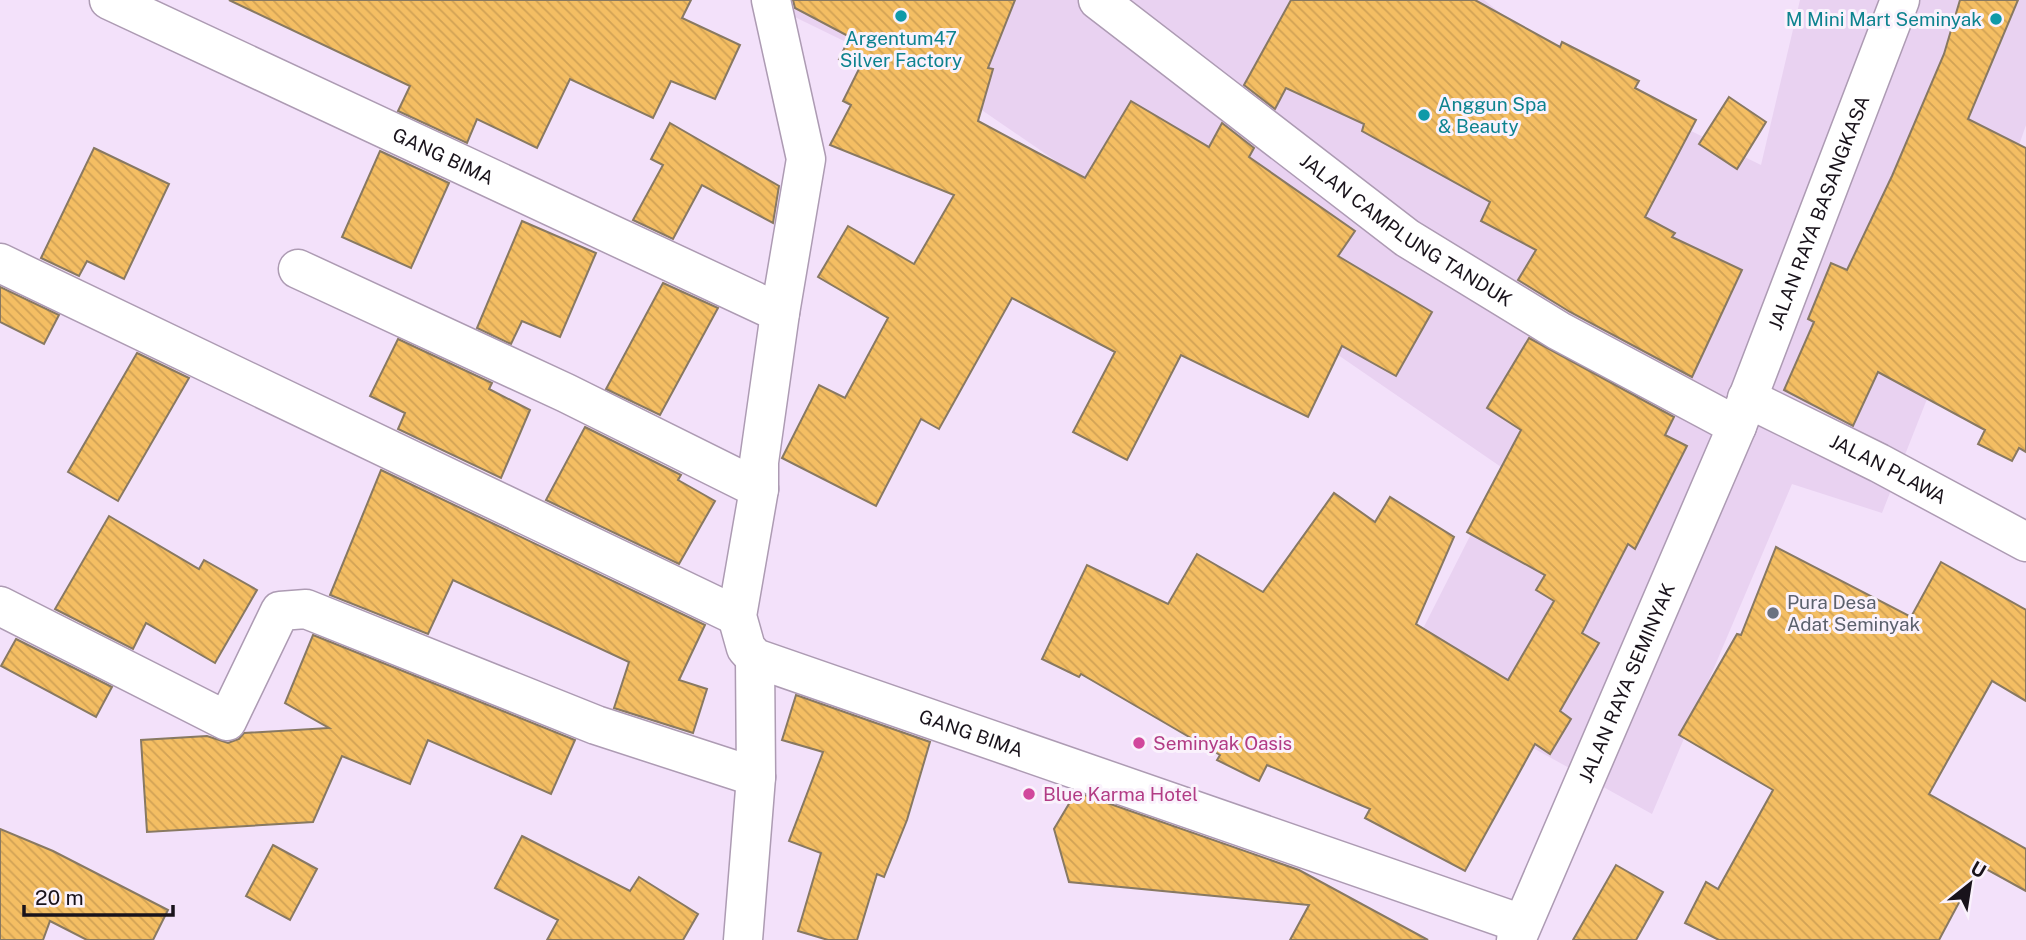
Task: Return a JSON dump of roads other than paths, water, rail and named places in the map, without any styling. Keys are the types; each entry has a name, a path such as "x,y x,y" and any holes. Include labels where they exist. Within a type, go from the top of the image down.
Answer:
{"street":[{"name":"GANG BIMA","path":"109,0 780,313"},
{"path":"743,940 756,777 755,658 746,648 737,616 759,489 762,438 806,159 771,0"},
{"name":"JALAN CAMPLUNG TANDUK","path":"1098,0 1407,238 1559,331 1742,412"},
{"name":"JALAN RAYA BASANGKASA","path":"1742,412 1900,0"},
{"path":"0,262 737,616"},
{"path":"298,269 566,393 759,489"},
{"name":"JALAN PLAWA","path":"1742,412 1879,463 2026,542"},
{"name":"JALAN RAYA SEMINYAK","path":"1519,932 1742,412"},
{"path":"0,606 227,721 280,611 306,609 596,725 756,777"},
{"name":"GANG BIMA","path":"755,658 1519,932"}],"place":[{"name":"Argentum47 Silver Factory","path":"901,16"},
{"name":"M Mini Mart Seminyak","path":"1996,19"},
{"name":"Anggun Spa & Beauty","path":"1424,115"},
{"name":"Pura Desa Adat Seminyak","path":"1773,613"},
{"name":"Seminyak Oasis","path":"1139,743"},
{"name":"Blue Karma Hotel","path":"1029,794"}]}
